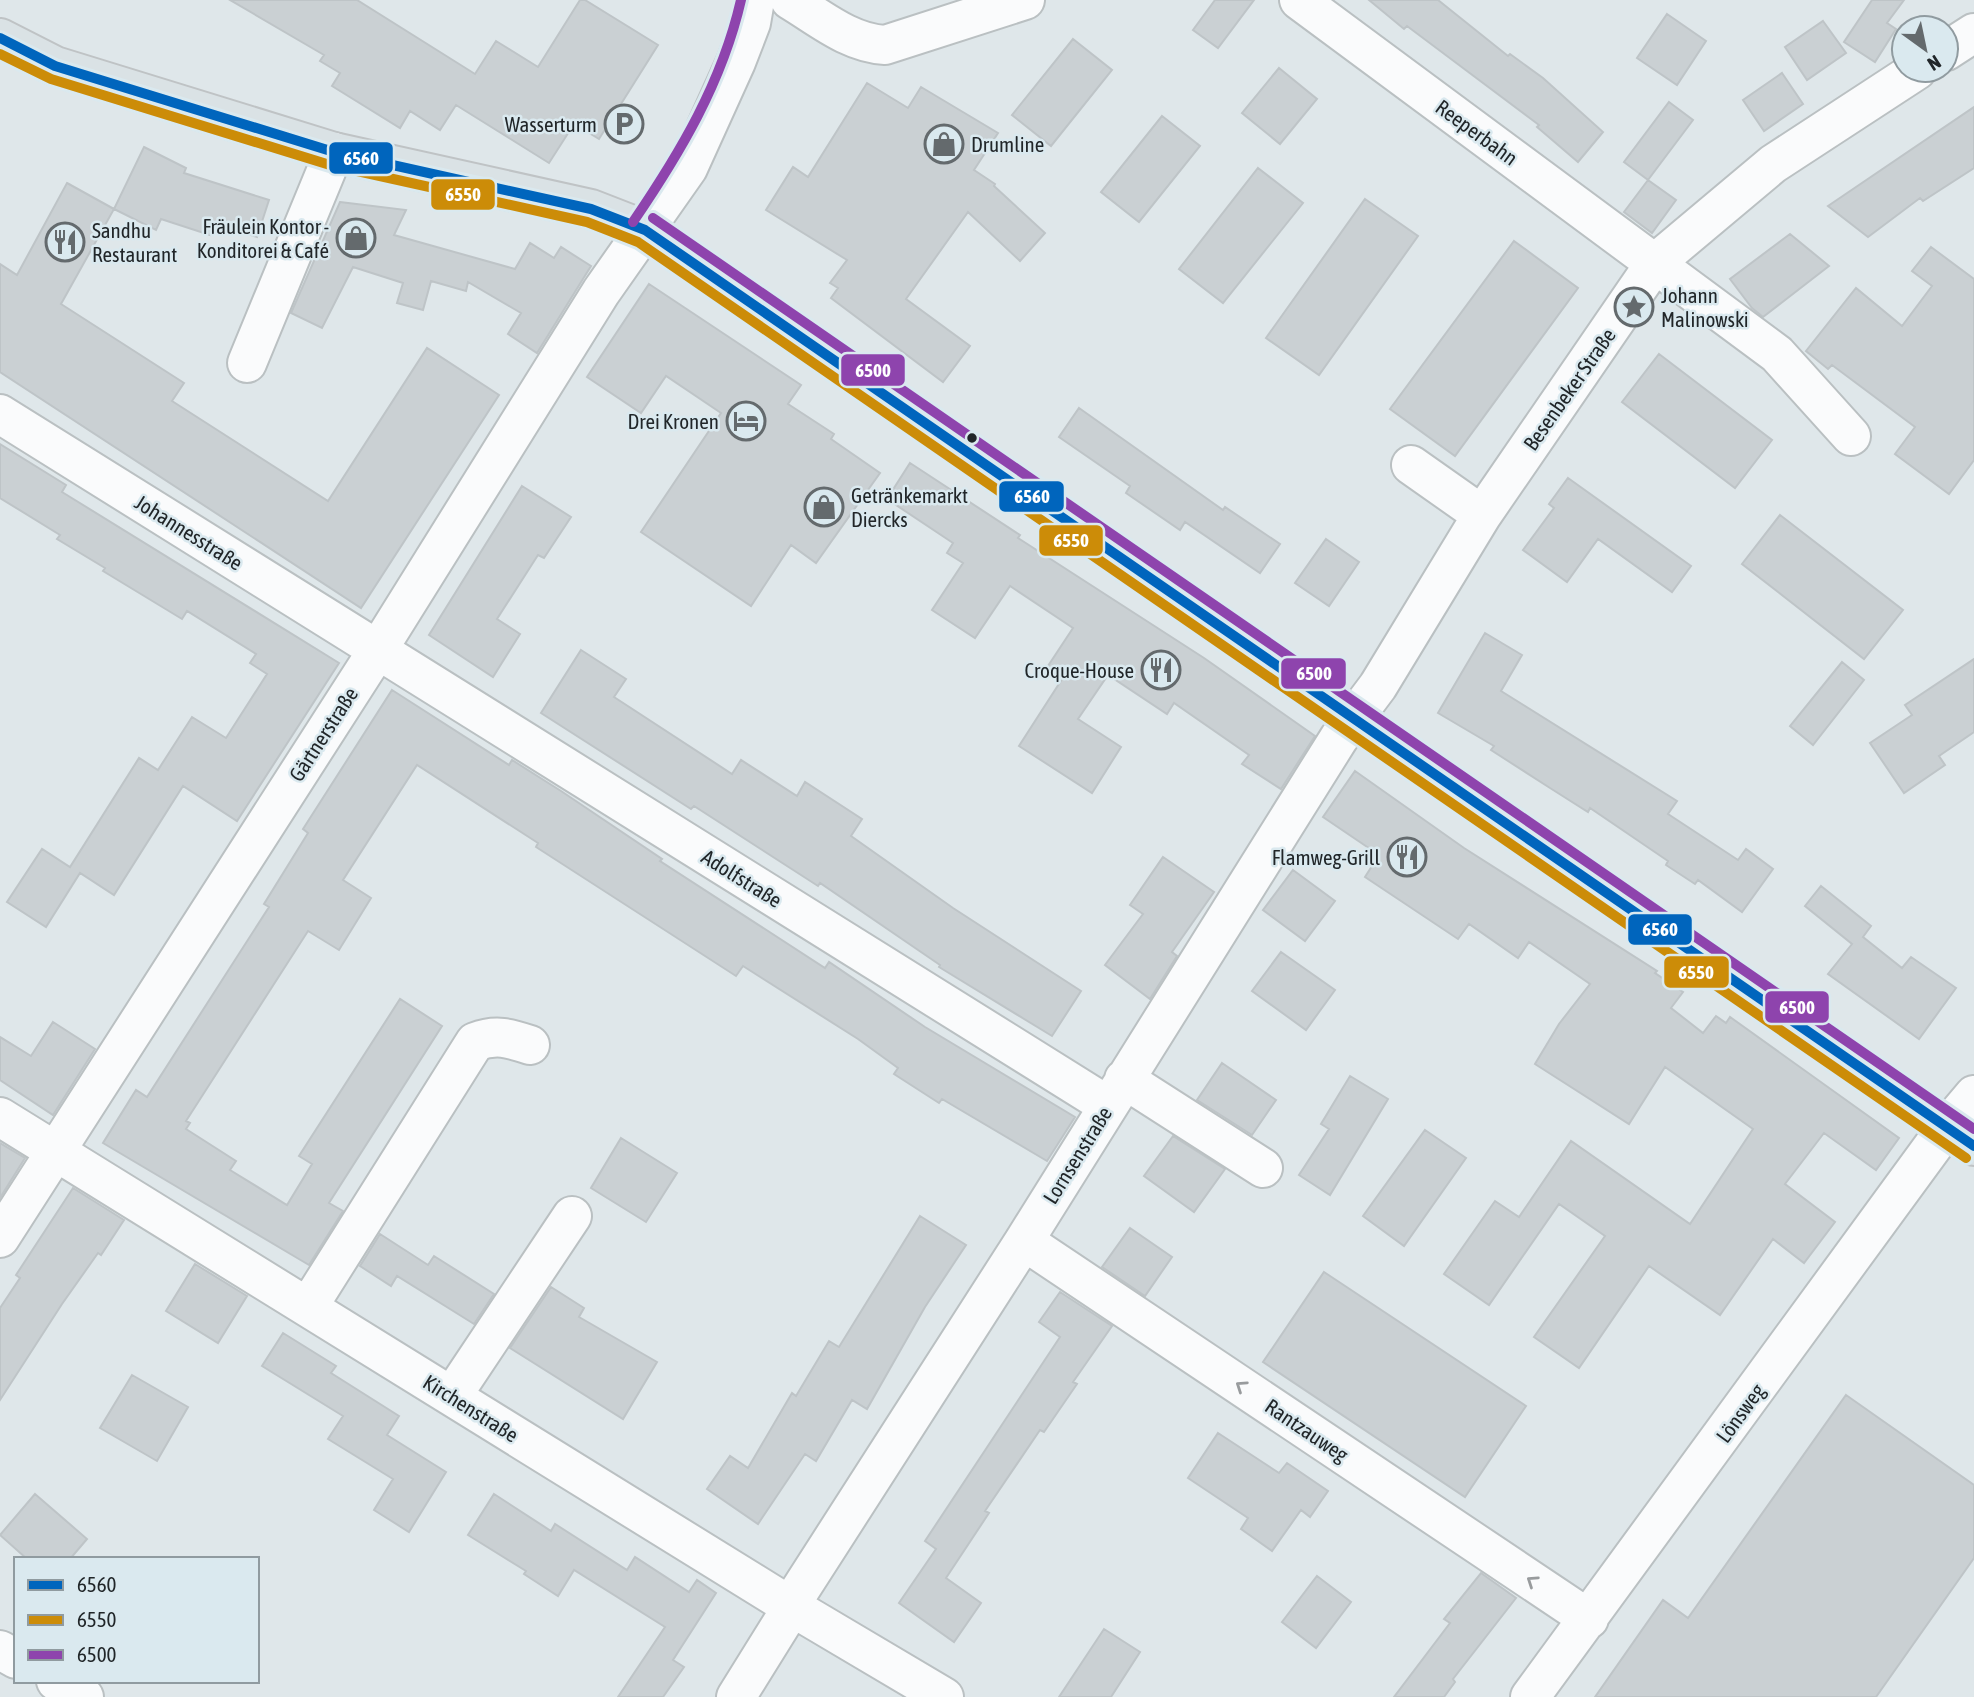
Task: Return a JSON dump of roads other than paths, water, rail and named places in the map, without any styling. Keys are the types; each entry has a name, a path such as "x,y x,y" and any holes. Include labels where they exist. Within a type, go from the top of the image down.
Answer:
{"main road":[{"path":"0,38 55,66 334,152 591,209 645,230 1961,1136"}],"street":[{"name":"Gärtnerstraße","path":"0,1238 377,651 601,292 704,139 751,23 755,0"},
{"path":"790,0 843,33 868,44 885,45 1025,0"},
{"name":"Reeperbahn","path":"1299,0 1777,354 1851,436"},
{"name":"Besenbeker Straße","path":"1354,720 1482,515 1655,263 1773,164 1896,84"},
{"path":"247,363 334,152"},
{"name":"Johannesstraße","path":"0,414 377,651"},
{"path":"1411,464 1482,515"},
{"name":"Adolfstraße","path":"377,651 1116,1092 1263,1168"},
{"name":"Lornsenstraße","path":"736,1697 1339,738 1354,720"},
{"path":"308,1307 475,1042 490,1036 504,1036 530,1045"},
{"name":"Lönsweg","path":"1530,1697 1961,1136 1974,1095"},
{"name":"Kirchenstraße","path":"0,1117 452,1396 796,1599 944,1697"},
{"path":"452,1396 572,1216"},
{"name":"Rantzauweg","path":"1024,1241 1589,1619"},
{"path":"60,1683 84,1697"}],"place":[{"name":"Wasserturm","path":"624,124"},
{"name":"Drumline","path":"944,144"},
{"name":"Fräulein Kontor - Konditorei & Café","path":"356,238"},
{"name":"Sandhu Restaurant","path":"65,242"},
{"name":"Johann Malinowski","path":"1634,307"},
{"name":"Drei Kronen","path":"746,421"},
{"name":"Getränkemarkt Diercks","path":"824,507"},
{"name":"Croque-House","path":"1161,670"},
{"name":"Flamweg-Grill","path":"1407,857"}]}
